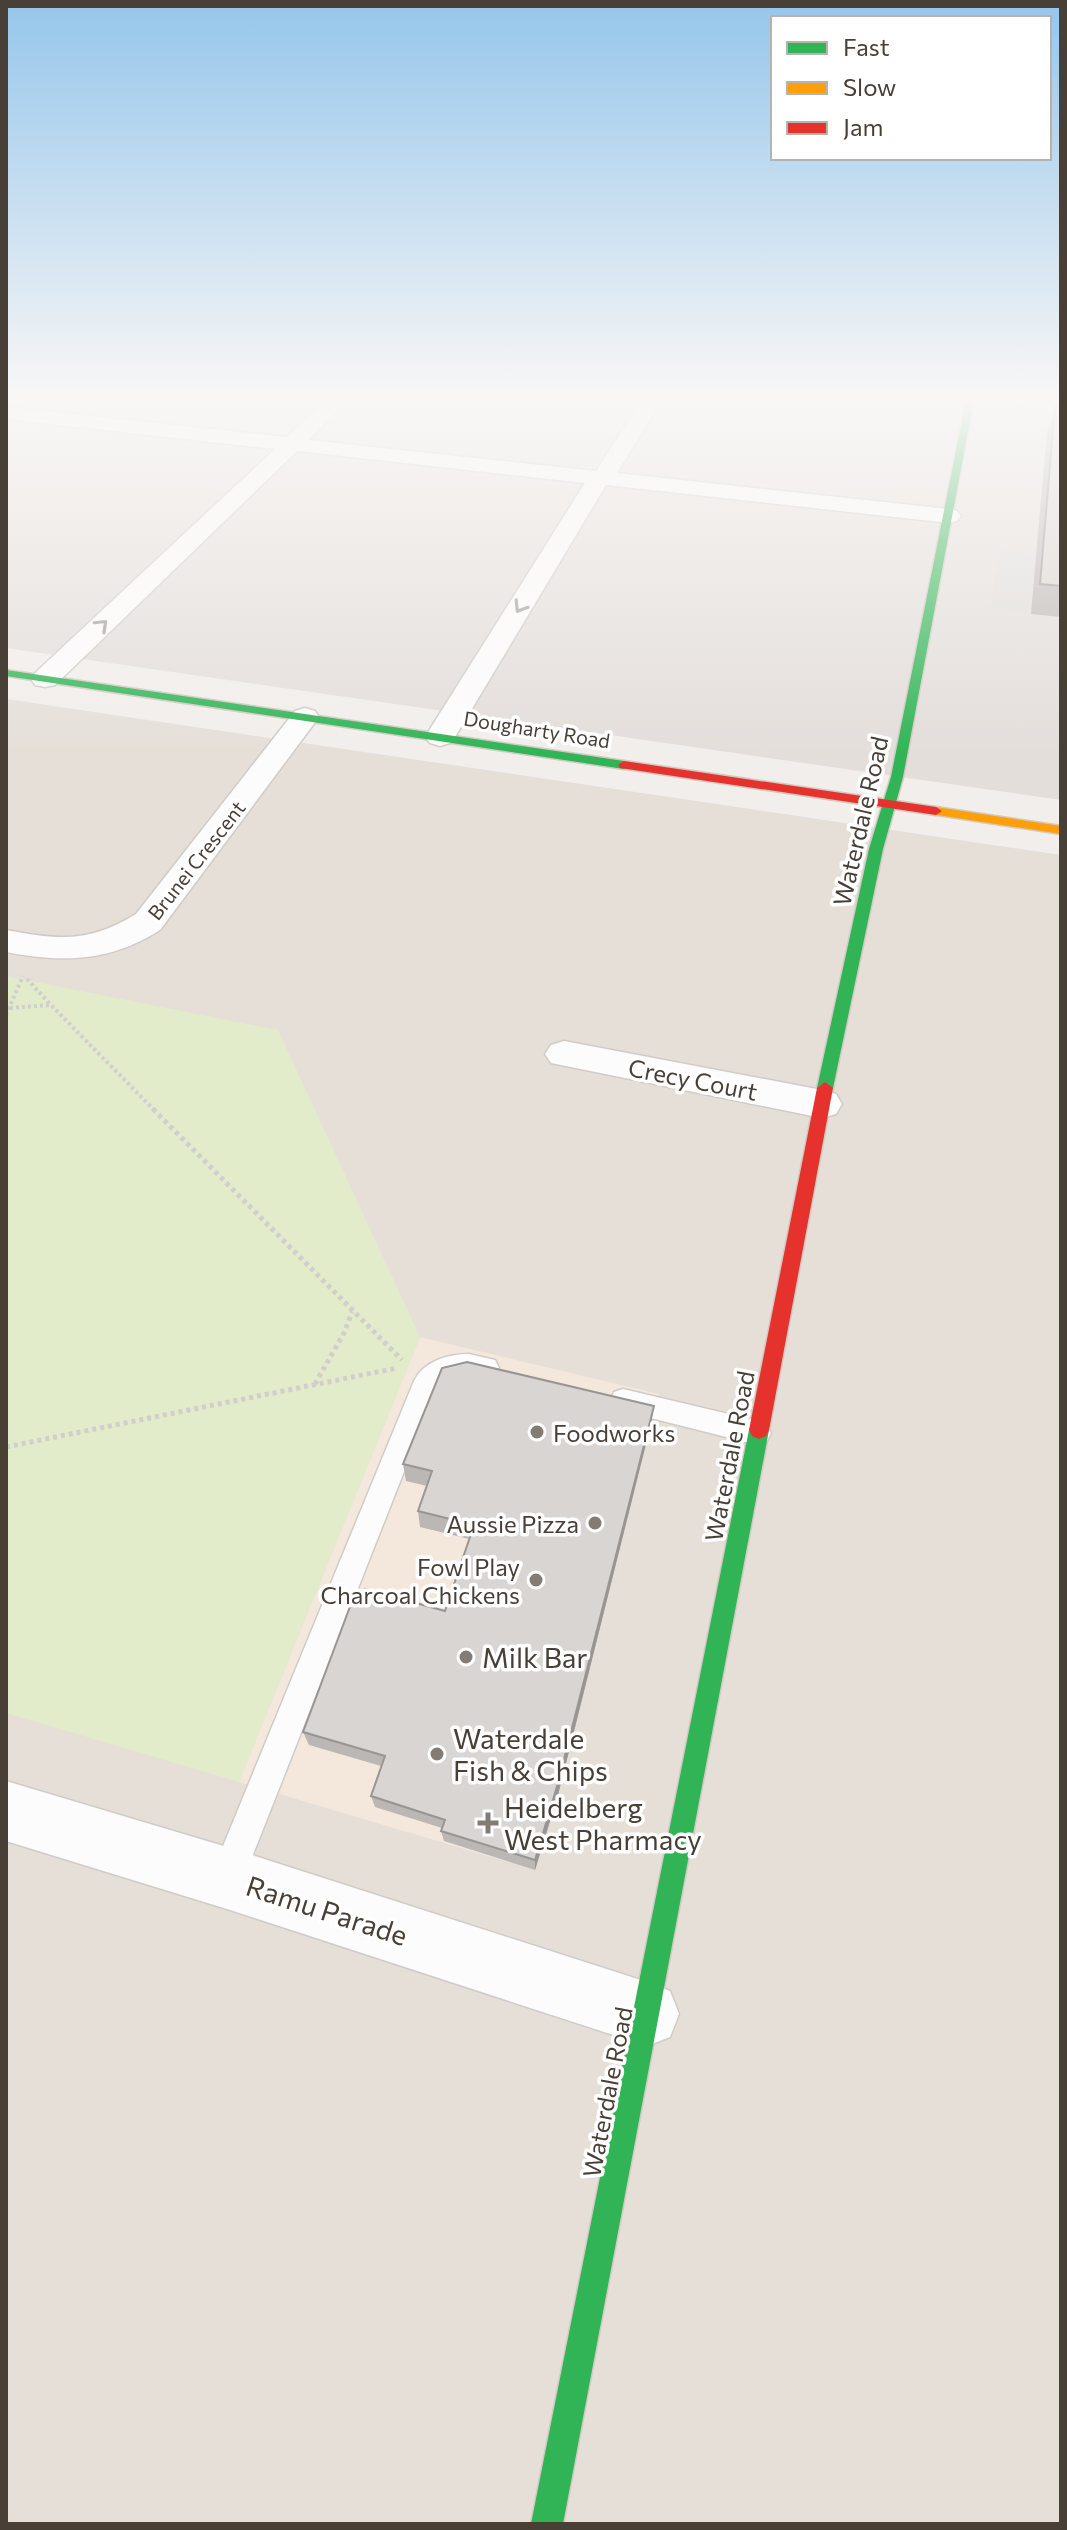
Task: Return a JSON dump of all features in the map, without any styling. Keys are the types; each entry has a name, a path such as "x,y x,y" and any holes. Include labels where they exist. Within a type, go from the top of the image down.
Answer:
{"main road":[{"name":"Waterdale Road","path":"547,2524 822,1104 897,777 949,518"},
{"name":"Dougharty Road","path":"6,673 1061,830"}],"street":[{"path":"45,679 213,518"},
{"path":"440,737 576,518"},
{"name":"Brunei Crescent","path":"21,954 93,948 131,935 148,922 305,717"},
{"name":"Crecy Court","path":"564,1054 822,1104"},
{"name":"Ramu Parade","path":"6,1811 227,1878 647,2014"}],"lane":[{"path":"227,1878 427,1381 437,1371 457,1365 473,1365 517,1375"},
{"path":"590,1392 758,1433"}],"path":[{"path":"6,1447 409,1366 352,1312 51,1005 21,954"},
{"path":"6,1015 21,954"},
{"path":"10,1008 51,1005"},
{"path":"315,1384 344,1333 352,1312"}],"shaded area":[{"path":"6,518 1061,518 1061,800 6,648"},
{"path":"1038,518 1060,518 1038,554 1031,614 990,608 1000,550 1035,554"},
{"path":"6,699 1061,855 1061,2524 6,2524"},
{"path":"420,1337 659,1394 535,1870 239,1782"}],"green space":[{"path":"6,976 278,1030 420,1337 239,1782 6,1713"}],"building":[{"path":"1046,518 1061,518 1061,586 1040,584"},
{"path":"467,1362 654,1406 558,1783 535,1860 441,1831 445,1820 371,1796 385,1756 303,1732 354,1596 361,1598 365,1589 445,1611 474,1525 418,1511 432,1471 403,1464 442,1368"}],"traffic: fast":[{"path":"825,1088 876,849 897,777 947,518"},
{"path":"6,673 624,765"},
{"path":"547,2524 759,1430"}],"traffic: slow":[{"path":"936,811 1061,830"}],"traffic: jam":[{"path":"624,765 936,811"},
{"path":"759,1430 825,1088"}],"place":[{"name":"Foodworks","path":"537,1432"},
{"name":"Aussie Pizza","path":"595,1523"},
{"name":"Fowl Play Charcoal Chickens","path":"536,1580"},
{"name":"Milk Bar","path":"466,1657"},
{"name":"Waterdale Fish & Chips","path":"437,1754"},
{"name":"Heidelberg West Pharmacy","path":"488,1823"}]}
